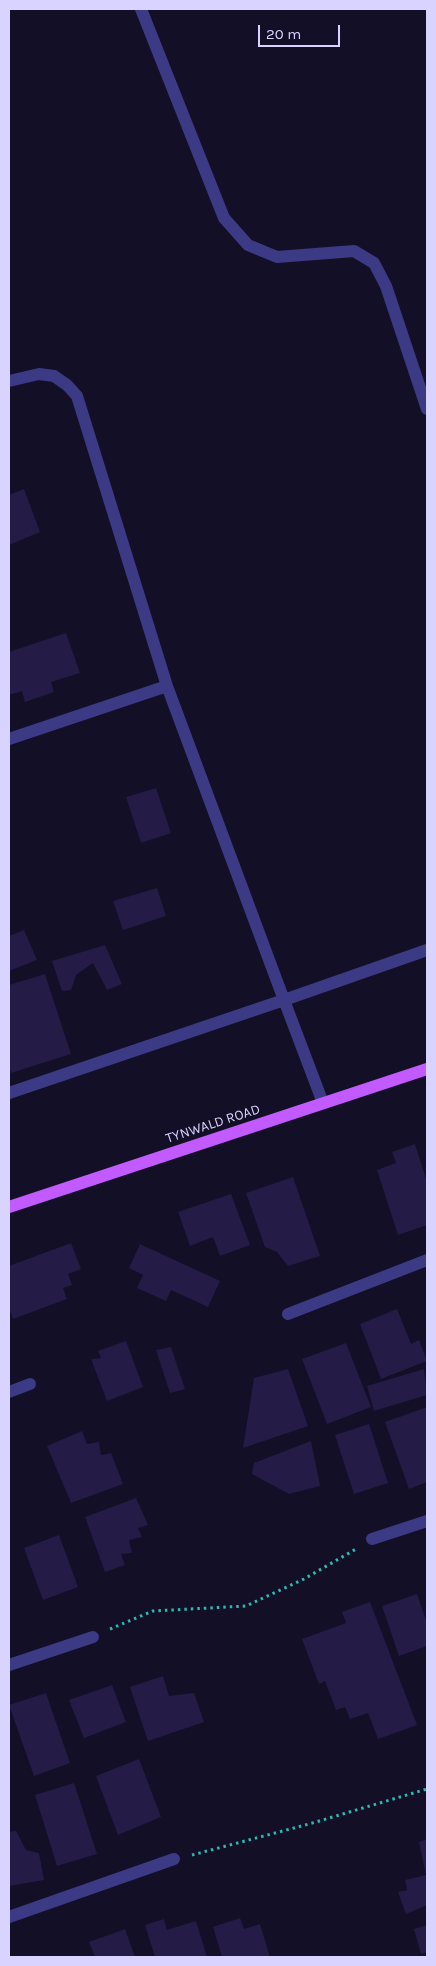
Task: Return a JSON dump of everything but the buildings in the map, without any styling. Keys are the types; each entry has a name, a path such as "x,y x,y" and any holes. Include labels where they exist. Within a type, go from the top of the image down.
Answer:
{"main road":[{"name":"TYNWALD ROAD","path":"9,1207 427,1069"}],"street":[{"path":"141,9 224,218 248,246 276,257 354,251 374,263 386,286 427,409"},
{"path":"9,381 38,374 54,376 67,385 77,396 167,686 323,1104"},
{"path":"9,739 167,686"},
{"path":"9,1094 427,950"},
{"path":"288,1314 427,1260"},
{"path":"9,1392 30,1384"},
{"path":"372,1539 427,1521"},
{"path":"9,1665 93,1636"},
{"path":"9,1917 174,1859"}],"path":[{"path":"93,1636 153,1611 246,1606 304,1579 372,1539"},
{"path":"174,1859 309,1824 427,1789"}]}
